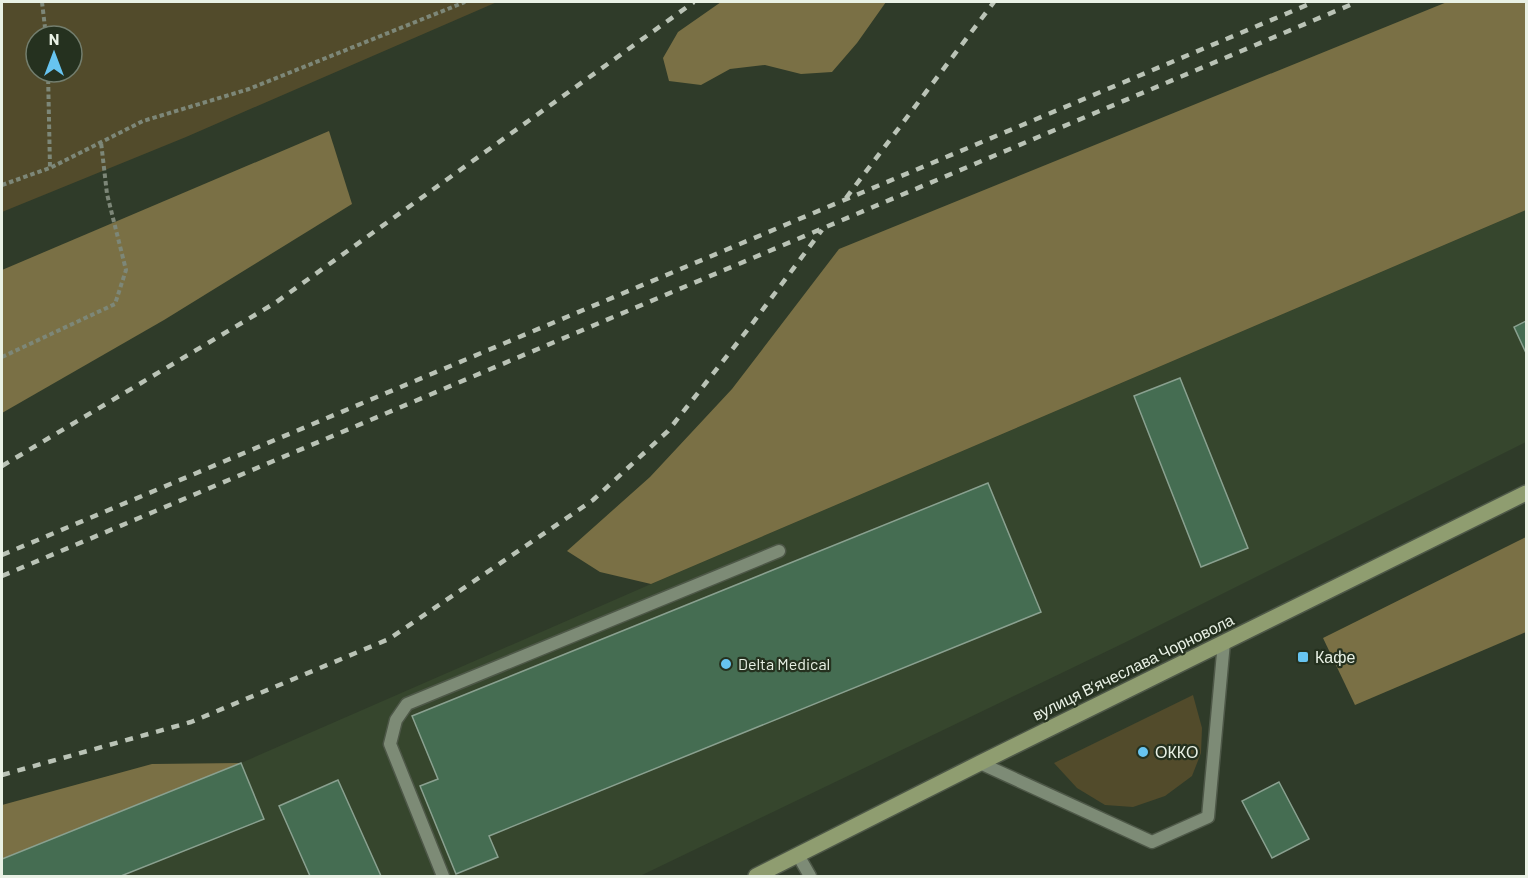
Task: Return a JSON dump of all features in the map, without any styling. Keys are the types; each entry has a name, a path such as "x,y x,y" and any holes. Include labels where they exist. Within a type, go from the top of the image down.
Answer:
{"main road":[{"name":"вулиця Вʼячеслава Чорновола","path":"756,876 1527,492"}],"lane":[{"path":"443,876 390,744 396,720 407,704 779,551"},
{"path":"981,763 1152,842 1208,817 1224,642"},
{"path":"798,855 810,876"}],"path":[{"path":"42,2 45,24"},
{"path":"2,185 50,168 143,121 249,89 465,2"},
{"path":"48,84 50,168"},
{"path":"2,357 114,304 126,270 107,194 101,142"}],"shaded area":[{"path":"2,2 497,2 186,137 2,212"},
{"path":"721,2 886,2 857,43 832,72 801,74 765,65 730,69 701,85 669,81 663,58 678,32"},
{"path":"1447,2 1526,2 1526,210 651,584 600,572 567,551 650,477 732,389 839,249"},
{"path":"329,131 352,204 164,320 2,413 2,270"},
{"path":"1526,210 1526,442 1126,642 640,876 2,876 2,859 241,763 651,584"},
{"path":"1526,537 1526,632 1355,705 1323,638"},
{"path":"1193,695 1202,728 1201,753 1192,776 1165,796 1133,807 1105,805 1077,788 1054,763"},
{"path":"241,763 2,859 2,805 152,764"}],"building":[{"path":"1526,321 1526,353 1514,327"},
{"path":"1180,378 1248,548 1201,567 1134,396"},
{"name":"Delta Medical","path":"988,483 1041,612 489,836 498,857 456,874 420,786 438,779 412,716"},
{"path":"241,763 264,819 121,876 2,876 2,859"},
{"path":"338,780 381,876 310,876 279,806"},
{"path":"1279,782 1309,839 1272,858 1242,801"}],"railway":[{"path":"2,466 275,303 694,2"},
{"path":"846,198 994,2"},
{"path":"2,555 1314,2"},
{"path":"2,576 1357,2"},
{"path":"2,775 191,722 389,639 593,500 668,431 822,230"}],"place":[{"name":"Кафе","path":"1303,657"},
{"name":"Delta Medical","path":"726,664"},
{"name":"ОККО","path":"1143,752"}]}
